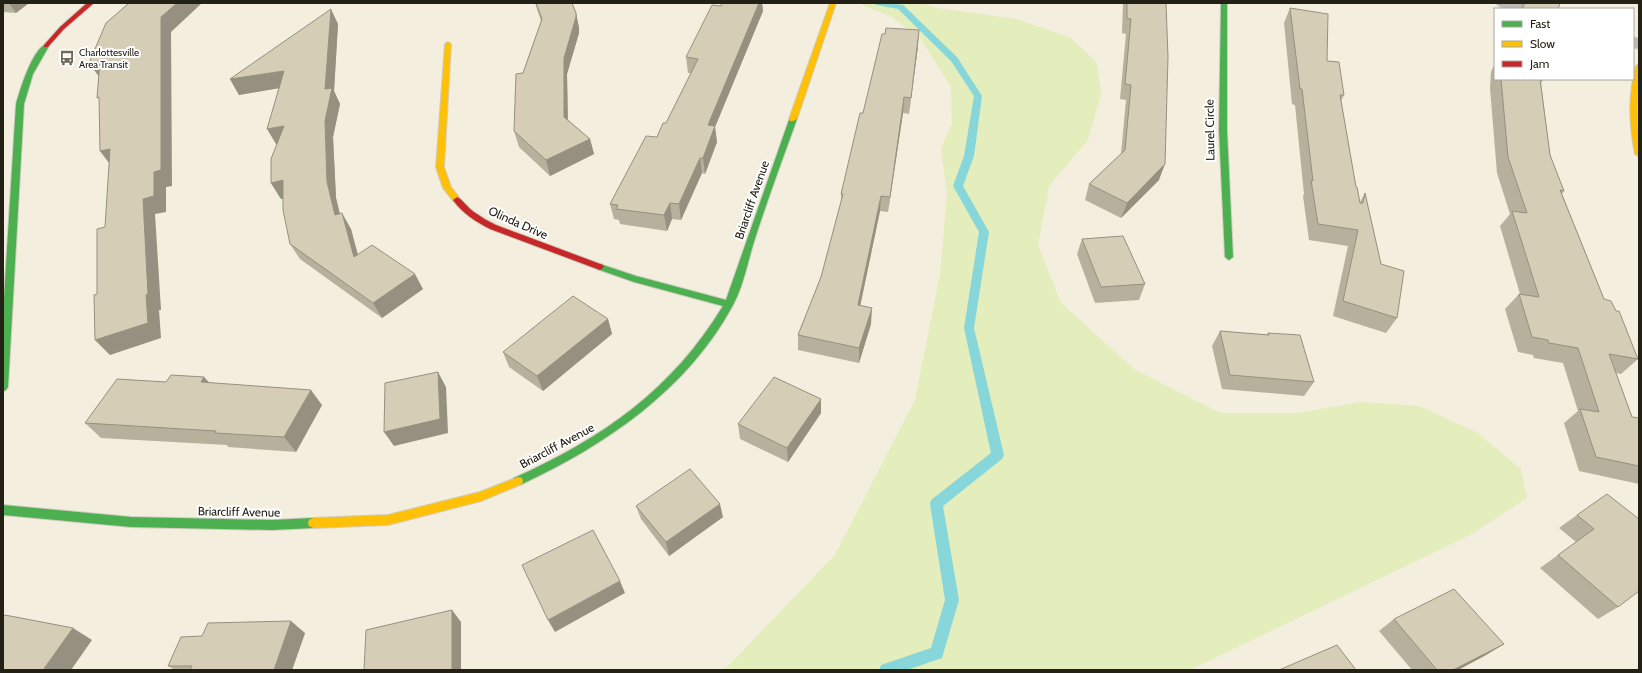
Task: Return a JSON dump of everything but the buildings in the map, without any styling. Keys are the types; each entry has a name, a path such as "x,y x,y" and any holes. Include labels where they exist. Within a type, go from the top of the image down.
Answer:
{"street":[{"path":"3,387 20,104 26,80 39,56 52,38 75,15 91,3"},
{"name":"Briarcliff Avenue","path":"3,510 131,522 272,525 388,520 481,496 544,470 589,445 639,410 686,366 711,335 729,304 833,3"},
{"name":"Laurel Circle","path":"1224,3 1221,65 1223,159 1229,257"},
{"path":"1504,3 1520,8"},
{"name":"Olinda Drive","path":"448,44 440,167 447,188 462,207 484,222 548,249 634,279 729,304"},
{"path":"1639,66 1632,99 1636,142 1639,154"}],"green space":[{"path":"861,3 920,3 938,8 1017,19 1071,38 1097,63 1101,94 1088,140 1049,186 1038,245 1061,303 1134,369 1220,413 1299,413 1360,402 1419,406 1476,432 1521,469 1527,498 1470,535 1190,670 721,670 729,665 835,555 915,400 940,275 947,194 941,148 952,123 951,87 920,38 890,16 864,6"}],"waterway":[{"path":"877,3 900,7 954,59 978,96 969,156 958,186 984,232 969,328 998,455 936,504 952,600 937,653 886,670"}],"traffic: fast":[{"path":"1224,3 1223,130 1229,257"},
{"path":"3,387 20,104 24,88 30,74 46,46"},
{"path":"518,481 579,451 609,432 638,410 665,387 689,361 710,334 735,291 749,245 793,119"},
{"path":"600,267 634,279 729,304"},
{"path":"3,510 131,522 272,525 313,523"}],"traffic: slow":[{"path":"793,119 833,3"},
{"path":"448,44 440,167 447,188 457,200"},
{"path":"1639,66 1633,99 1635,132 1639,154"},
{"path":"313,523 388,520 481,496 518,481"}],"traffic: jam":[{"path":"46,46 62,28 91,3"},
{"path":"457,200 470,213 493,227 600,267"}],"place":[{"name":"Charlottesville Area Transit","path":"67,58"}]}
